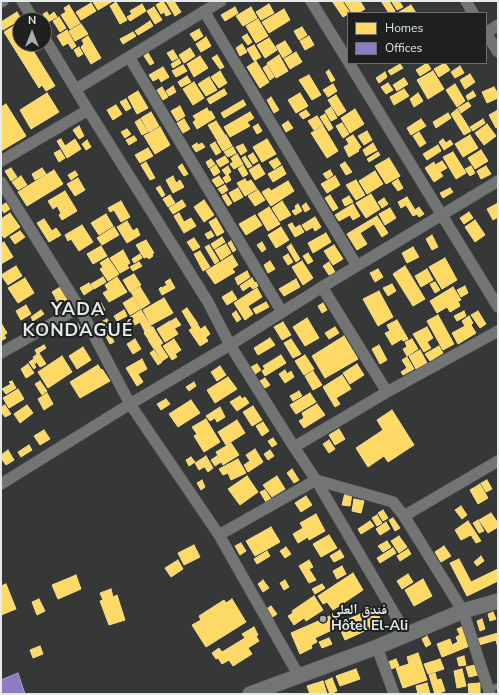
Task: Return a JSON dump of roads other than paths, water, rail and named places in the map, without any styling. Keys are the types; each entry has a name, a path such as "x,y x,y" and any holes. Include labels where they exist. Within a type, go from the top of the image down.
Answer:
{"street":[{"path":"22,1 29,12"},
{"path":"76,88 221,1"},
{"path":"311,1 347,59"},
{"path":"466,1 472,12"},
{"path":"204,11 357,266"},
{"path":"487,32 498,25"},
{"path":"487,35 498,52"},
{"path":"52,50 208,302 230,345 316,480 407,635"},
{"path":"129,57 282,312"},
{"path":"350,64 498,306"},
{"path":"1,161 88,110"},
{"path":"1,484 498,181"},
{"path":"1,182 79,307 130,404 219,535 299,676"},
{"path":"322,287 387,392"},
{"path":"1,353 79,307"},
{"path":"294,447 387,392 498,331"},
{"path":"404,516 498,461"},
{"path":"219,535 316,480 393,502 404,516 463,611 492,690"},
{"path":"250,694 267,691 299,676 377,647 463,611 498,601"},
{"path":"377,647 394,694"}],"place":[{"name":"فندق العلي Hôtel El-Ali","path":"323,619"}],"district":[{"name":"YADA KONDAGUÉ","path":"78,321"}]}
